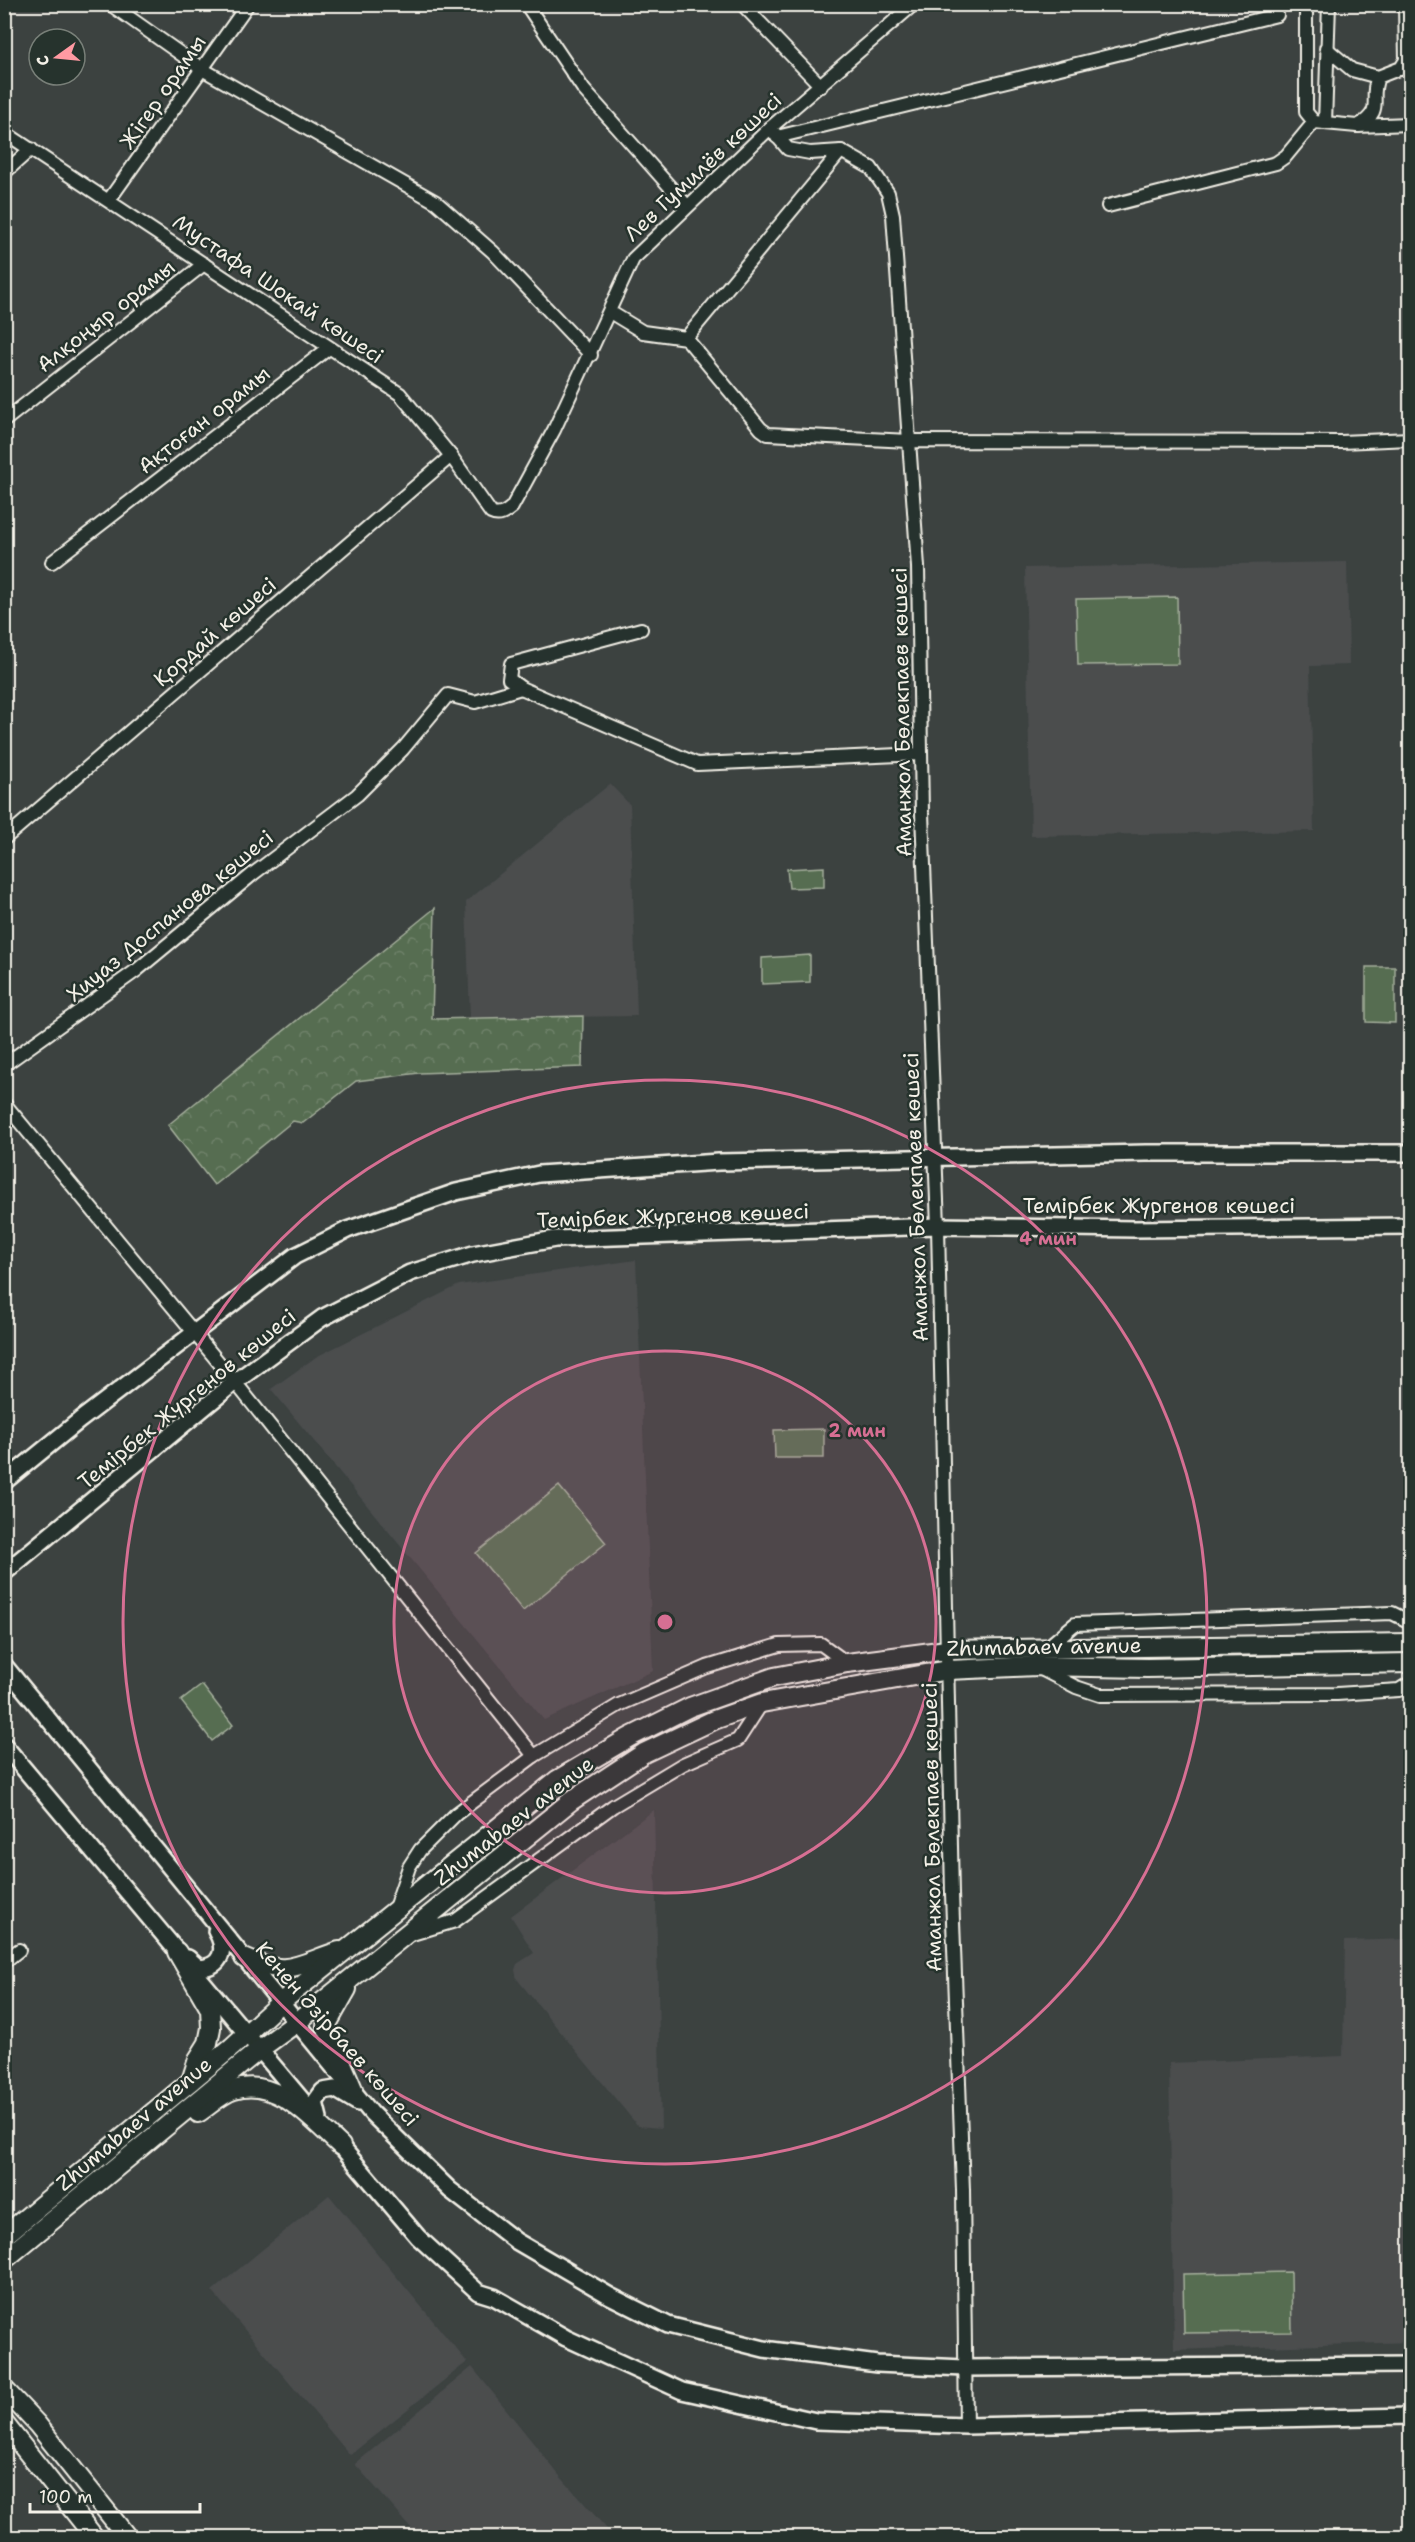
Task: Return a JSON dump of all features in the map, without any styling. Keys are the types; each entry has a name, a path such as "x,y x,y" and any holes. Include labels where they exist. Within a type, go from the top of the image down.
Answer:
{"main road":[{"name":"Zhumabaev avenue","path":"4,2236 191,2081 280,2003 556,1780 630,1737 690,1707 774,1677 847,1663 947,1650 1410,1643"},
{"name":"Zhumabaev avenue","path":"4,2260 260,2049 296,2023 571,1801 644,1753 714,1720 762,1703 948,1670 1036,1666 1147,1668 1410,1664"},
{"path":"244,1958 268,1969 277,1970 293,1968 352,1947"},
{"path":"176,1949 210,2009 212,2028 208,2043 198,2059 191,2081"},
{"path":"353,2089 326,2026 330,2013 351,1983 385,1951"},
{"path":"137,2150 232,2091 256,2086 291,2102 341,2146"},
{"path":"4,2390 37,2424 128,2538"},
{"path":"4,2423 95,2538"}],"street":[{"path":"110,4 202,69 436,202 493,252 591,355"},
{"name":"Жігер орамы","path":"110,200 248,4"},
{"path":"526,4 584,90 687,206"},
{"path":"742,4 821,86"},
{"path":"1306,4 1306,112 1319,122 1357,126 1410,124"},
{"path":"1108,207 1276,163 1286,156 1319,122 1329,4"},
{"path":"1326,48 1352,70 1378,77 1401,68 1406,60 1405,4"},
{"name":"Лев Гумилёв көшесі","path":"496,515 512,507 555,430 633,259 687,206 774,133 821,86 909,6"},
{"path":"841,151 797,152 788,148 774,133 1277,15"},
{"path":"1357,126 1371,118 1376,108 1375,85 1378,77"},
{"name":"Мустафа Шокай көшесі","path":"4,132 400,394 451,456 491,513 496,515"},
{"path":"4,173 31,149"},
{"path":"686,338 841,151"},
{"name":"Аманжол Бөлекпаев көшесі","path":"841,151 871,168 888,193 893,215 918,567 921,754 938,1226 952,1894 963,2190 966,2426"},
{"name":"Алқоңыр орамы","path":"4,421 204,264"},
{"path":"610,312 644,332 686,338 761,429 768,434 909,441 1381,442 1410,439"},
{"name":"Ақтоған орамы","path":"52,562 329,348"},
{"name":"Қордай көшесі","path":"4,838 451,456"},
{"path":"641,629 511,664 509,680 521,688 697,764 921,754"},
{"name":"Хиуаз Доспанова көшесі","path":"4,1065 136,970 261,867 357,795 403,749 448,695 475,702 521,688"},
{"path":"4,1104 235,1382 534,1756"},
{"path":"4,1482 80,1420 295,1256 347,1230 456,1192 539,1174 637,1166 1158,1153 1406,1156"},
{"name":"Темірбек Жүргенов көшесі","path":"4,1572 235,1382 322,1318 410,1273 473,1254 555,1239 938,1226 1134,1229 1408,1223"},
{"path":"1045,1650 1075,1624 1392,1613 1410,1622"},
{"path":"393,1914 409,1867 432,1835 456,1814 534,1756 619,1705 735,1657 778,1645 820,1644 847,1663"},
{"name":"Кенен Әзірбаев көшесі","path":"4,1665 372,2114 450,2190 516,2241 610,2296 668,2325 779,2352 878,2364 964,2368 1410,2365"},
{"path":"1036,1666 1076,1687 1100,1695 1337,1694 1399,1690 1410,1683"},
{"path":"403,1936 455,1921 613,1806 683,1764 738,1740 762,1703"},
{"path":"4,1745 418,2237 478,2292 494,2297 566,2338 630,2369 682,2391 816,2421 966,2426 1410,2416"},
{"path":"176,1949 199,1968 214,1965 221,1958 223,1948 200,1902"},
{"path":"4,1962 19,1950"},
{"path":"323,2124 315,2109 315,2102 322,2091 347,2094 372,2114"}],"shaded area":[{"path":"1347,562 1349,665 1310,666 1314,831 1031,836 1025,568"},
{"path":"610,784 630,805 637,1016 470,1018 466,902"},
{"path":"636,1260 653,1671 544,1720 271,1389 316,1357 459,1285"},
{"path":"654,1810 661,2128 638,2126 517,1979 515,1970 517,1964 534,1953 511,1916"},
{"path":"1410,1939 1410,2342 1174,2350 1169,2063 1343,2056 1345,1941"},
{"path":"329,2195 467,2362 350,2455 212,2291"},
{"path":"472,2367 559,2475 614,2537 419,2537 355,2464"}],"green space":[{"path":"1177,597 1178,664 1078,665 1076,599"},
{"path":"824,867 824,887 789,888 787,869"},
{"path":"435,908 432,1019 583,1016 582,1067 419,1073 356,1081 303,1123 293,1121 214,1185 168,1125"},
{"path":"810,955 810,982 762,984 762,958"},
{"path":"1366,967 1395,967 1395,1023 1366,1022"},
{"path":"824,1429 824,1458 775,1458 774,1430"},
{"path":"559,1486 606,1543 523,1611 476,1553"},
{"path":"202,1685 233,1725 212,1741 181,1701"},
{"path":"1291,2272 1292,2332 1184,2333 1183,2274"}]}
